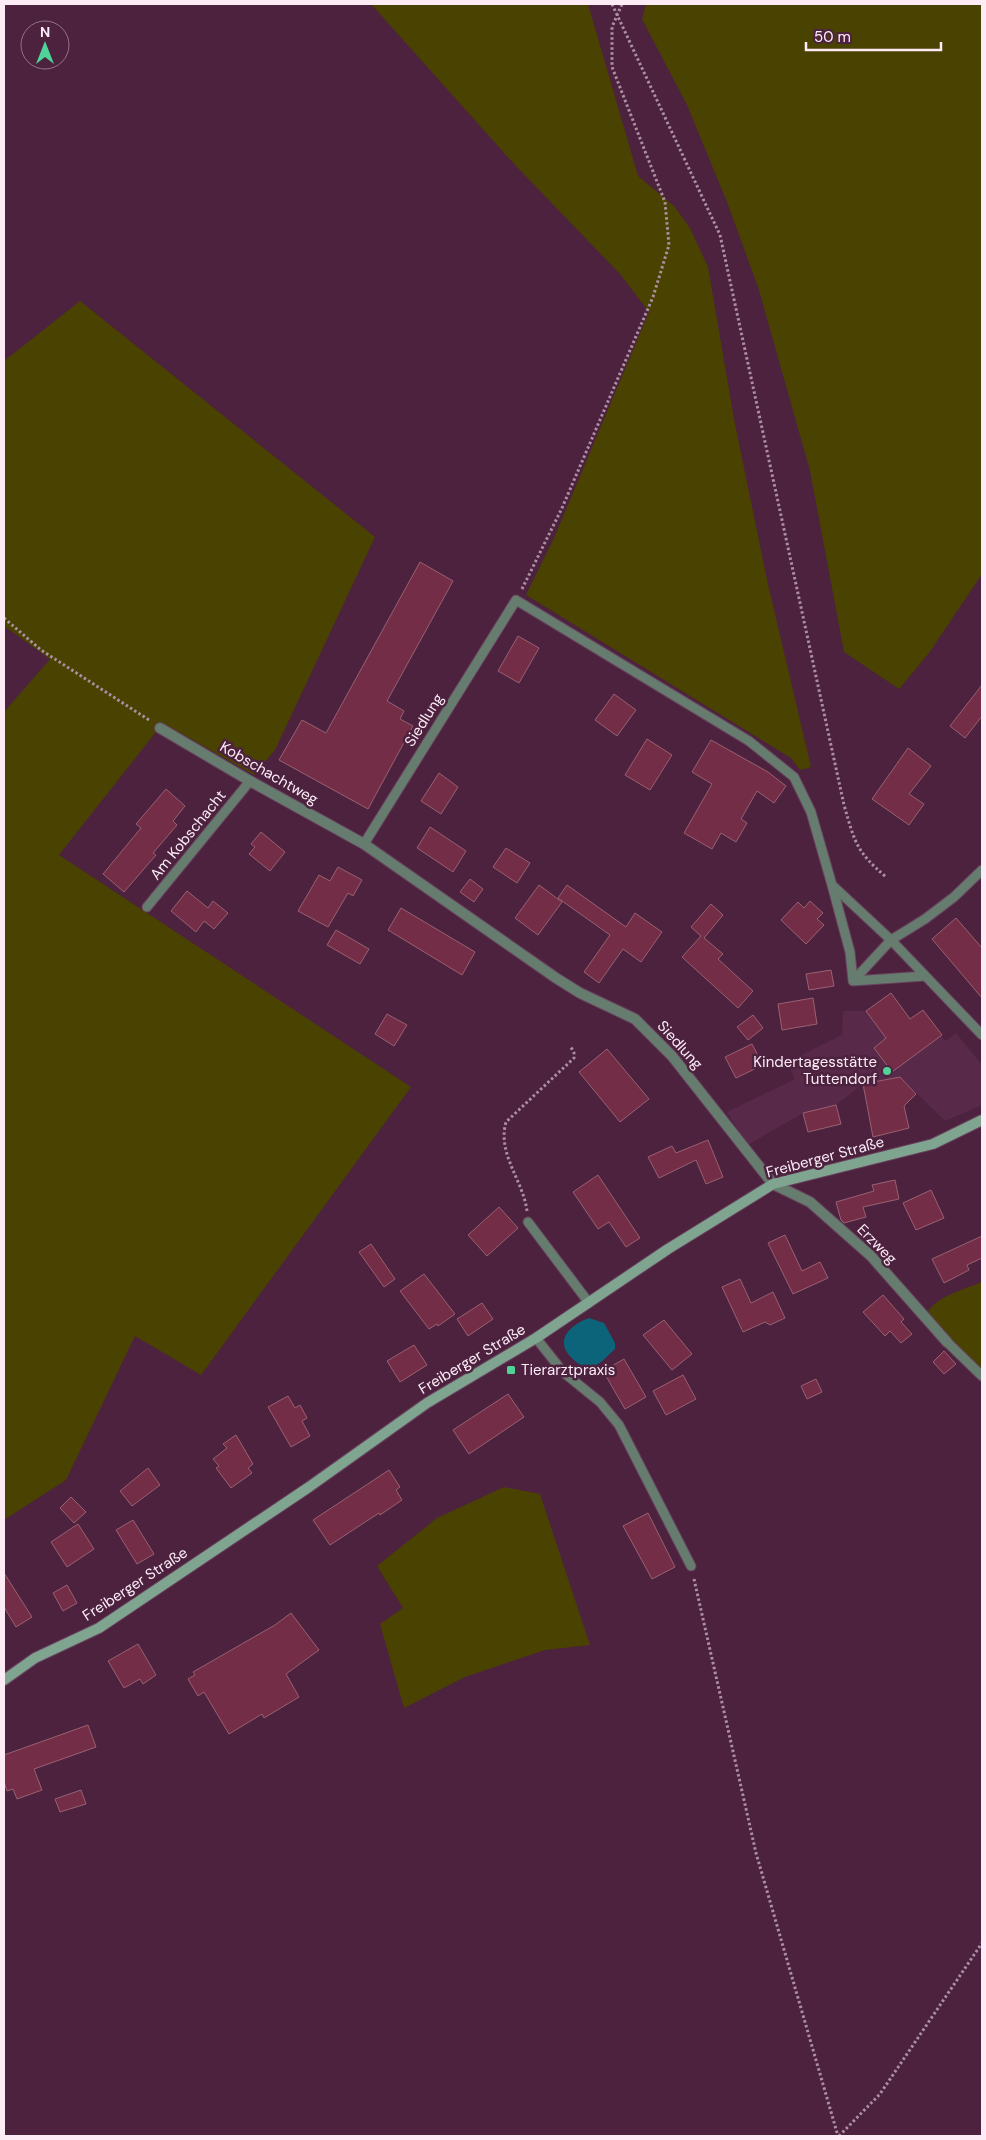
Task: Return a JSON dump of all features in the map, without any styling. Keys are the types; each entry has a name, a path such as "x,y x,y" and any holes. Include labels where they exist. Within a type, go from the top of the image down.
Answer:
{"street":[{"name":"Kobschachtweg","path":"160,728 250,781 364,844"},
{"name":"Siedlung","path":"364,844 556,978 580,993 636,1019 672,1056 772,1184"},
{"name":"Freiberger Straße","path":"4,1680 35,1658 99,1628 309,1487 427,1403 536,1338 668,1250 772,1184 933,1144 982,1120"},
{"name":"Erzweg","path":"772,1184 810,1202 871,1256 947,1342"}],"lane":[{"name":"Siedlung","path":"364,844 516,600"},
{"path":"516,600 748,741 794,777 811,812 850,952 853,981"},
{"name":"Am Kobschacht","path":"147,907 250,781"},
{"path":"853,981 891,940 925,919 954,897 982,870"},
{"path":"832,885 891,940 982,1035"},
{"path":"853,981 925,976"},
{"path":"528,1222 589,1304"},
{"path":"536,1338 563,1372 600,1402 618,1425 691,1566"},
{"path":"947,1342 982,1376"}],"path":[{"path":"612,4 720,235 844,805 855,843 865,858 886,877"},
{"path":"516,600 570,489 653,297 669,245 665,202 612,67 612,27 622,4"},
{"path":"4,618 41,650 160,728"},
{"path":"528,1222 526,1203 509,1164 503,1133 506,1122 574,1058 571,1047"},
{"path":"691,1566 756,1853 838,2136 880,2094 982,1943"}],"shaded area":[{"path":"371,4 588,4 638,176 674,206 690,228 708,267 734,419 767,580 811,767 800,770 791,758 526,595 554,538 649,312 620,274 514,164"},
{"path":"646,4 982,4 982,574 929,653 899,689 844,652 810,471 759,290 727,202 687,105 642,19"},
{"path":"80,301 375,537 275,750 254,775 163,723 59,855 411,1087 201,1375 135,1336 66,1480 4,1520 4,712 50,659 4,626 4,361"},
{"name":"Kindertagesstätte Tuttendorf","path":"891,993 910,1019 923,1010 945,1041 956,1033 982,1065 982,1105 945,1121 900,1077 863,1084 836,1105 803,1113 748,1145 727,1112 795,1079 787,1062 842,1035 843,1011 866,1011"},
{"path":"982,1282 982,1371 968,1355 926,1317 929,1310 942,1299"},
{"path":"504,1487 540,1494 590,1645 545,1650 465,1677 404,1708 380,1624 403,1608 377,1566 437,1518"}],"water":[{"path":"589,1318 604,1323 615,1343 615,1349 600,1363 589,1367 581,1365 574,1360 568,1353 564,1341 569,1330 581,1321"}],"building":[{"path":"420,562 453,581 387,701 404,711 400,719 413,726 368,809 279,760 302,720 326,733"},
{"path":"518,636 539,648 519,683 498,671"},
{"path":"982,685 982,716 965,738 950,726"},
{"path":"614,694 636,710 617,736 595,720"},
{"path":"647,739 672,755 650,790 625,775"},
{"path":"711,740 768,772 786,786 774,803 757,791 741,819 747,823 736,842 721,833 712,849 684,833 712,784 692,772"},
{"path":"908,748 931,766 909,794 924,804 909,825 872,799"},
{"path":"439,773 458,787 441,814 421,801"},
{"path":"166,789 185,806 173,821 177,825 153,853 156,855 124,892 103,874 141,828 136,824"},
{"path":"430,827 466,851 453,872 417,848"},
{"path":"261,832 285,852 270,871 249,854 255,847 251,844"},
{"path":"506,848 530,863 517,883 493,867"},
{"path":"338,867 362,880 353,896 348,893 328,927 298,911 319,875 330,881"},
{"path":"470,879 483,889 474,902 460,892"},
{"path":"539,885 562,902 538,935 515,918"},
{"path":"567,885 626,927 635,913 662,932 641,962 623,949 599,983 584,972 610,935 558,898"},
{"path":"187,891 208,908 213,901 228,913 214,929 204,921 196,932 171,911"},
{"path":"810,901 823,913 817,919 824,925 806,944 781,920 798,902 804,908"},
{"path":"711,904 723,915 704,938 723,954 718,959 753,991 738,1008 682,957 701,936 691,927"},
{"path":"401,908 475,952 462,975 388,930"},
{"path":"956,918 982,948 982,998 932,939"},
{"path":"336,930 369,949 360,964 327,945"},
{"path":"831,970 834,986 809,990 806,974"},
{"path":"891,993 910,1019 923,1010 942,1035 892,1072 874,1048 886,1038 866,1011"},
{"path":"813,998 817,1024 782,1030 778,1004"},
{"path":"387,1014 407,1025 394,1046 375,1034"},
{"path":"753,1015 763,1028 748,1040 737,1027"},
{"path":"752,1044 763,1065 736,1078 725,1057"},
{"path":"607,1049 649,1099 620,1122 579,1072"},
{"path":"900,1077 916,1094 904,1106 909,1128 873,1137 863,1084"},
{"path":"836,1105 841,1124 808,1132 803,1113"},
{"path":"708,1140 723,1177 706,1184 696,1160 659,1178 648,1157 672,1146 676,1153"},
{"path":"598,1175 640,1238 626,1247 609,1222 598,1229 573,1192"},
{"path":"895,1180 899,1199 863,1207 866,1217 844,1223 841,1220 836,1202 874,1191 872,1185"},
{"path":"931,1190 944,1218 916,1230 903,1203"},
{"path":"499,1207 518,1228 487,1256 468,1235"},
{"path":"785,1235 802,1271 820,1262 828,1278 793,1294 768,1243"},
{"path":"982,1236 982,1258 967,1265 969,1270 944,1283 932,1259"},
{"path":"371,1244 395,1279 384,1287 359,1252"},
{"path":"424,1274 455,1314 438,1326 437,1324 429,1329 400,1291"},
{"path":"740,1279 751,1303 773,1292 785,1318 770,1325 765,1322 743,1332 722,1287"},
{"path":"883,1295 904,1319 901,1322 912,1334 901,1343 890,1331 885,1336 863,1312"},
{"path":"482,1303 493,1319 468,1336 457,1319"},
{"path":"664,1320 692,1354 672,1370 643,1335"},
{"path":"414,1345 427,1365 400,1382 387,1361"},
{"path":"944,1351 956,1364 944,1374 933,1362"},
{"path":"624,1359 646,1397 625,1409 603,1371"},
{"path":"683,1375 696,1399 666,1415 653,1391"},
{"path":"816,1379 822,1392 807,1399 801,1386"},
{"path":"508,1394 524,1417 469,1454 453,1430"},
{"path":"288,1396 295,1408 300,1405 307,1418 302,1421 310,1436 291,1447 268,1407"},
{"path":"236,1435 253,1464 248,1468 252,1473 231,1488 216,1468 219,1466 213,1459 227,1448 223,1444"},
{"path":"148,1468 160,1485 132,1506 120,1491"},
{"path":"389,1470 400,1487 396,1490 402,1500 330,1545 313,1520"},
{"path":"71,1497 86,1512 74,1523 60,1508"},
{"path":"648,1513 675,1567 652,1579 623,1526"},
{"path":"133,1520 154,1554 137,1564 116,1530"},
{"path":"78,1524 94,1549 67,1567 51,1542"},
{"path":"4,1573 32,1617 16,1627 4,1607"},
{"path":"67,1585 77,1603 63,1611 53,1593"},
{"path":"291,1613 319,1650 286,1674 299,1697 264,1718 262,1714 229,1734 204,1692 198,1696 188,1679 195,1675 193,1672 275,1625"},
{"path":"138,1644 156,1675 143,1684 140,1679 124,1688 108,1661"},
{"path":"88,1725 96,1747 34,1769 42,1790 17,1799 13,1789 7,1791 4,1782 4,1755"},
{"path":"81,1790 86,1804 60,1812 55,1799"}],"place":[{"name":"Kindertagesstätte Tuttendorf","path":"887,1071"},
{"name":"Tierarztpraxis","path":"511,1370"}]}
